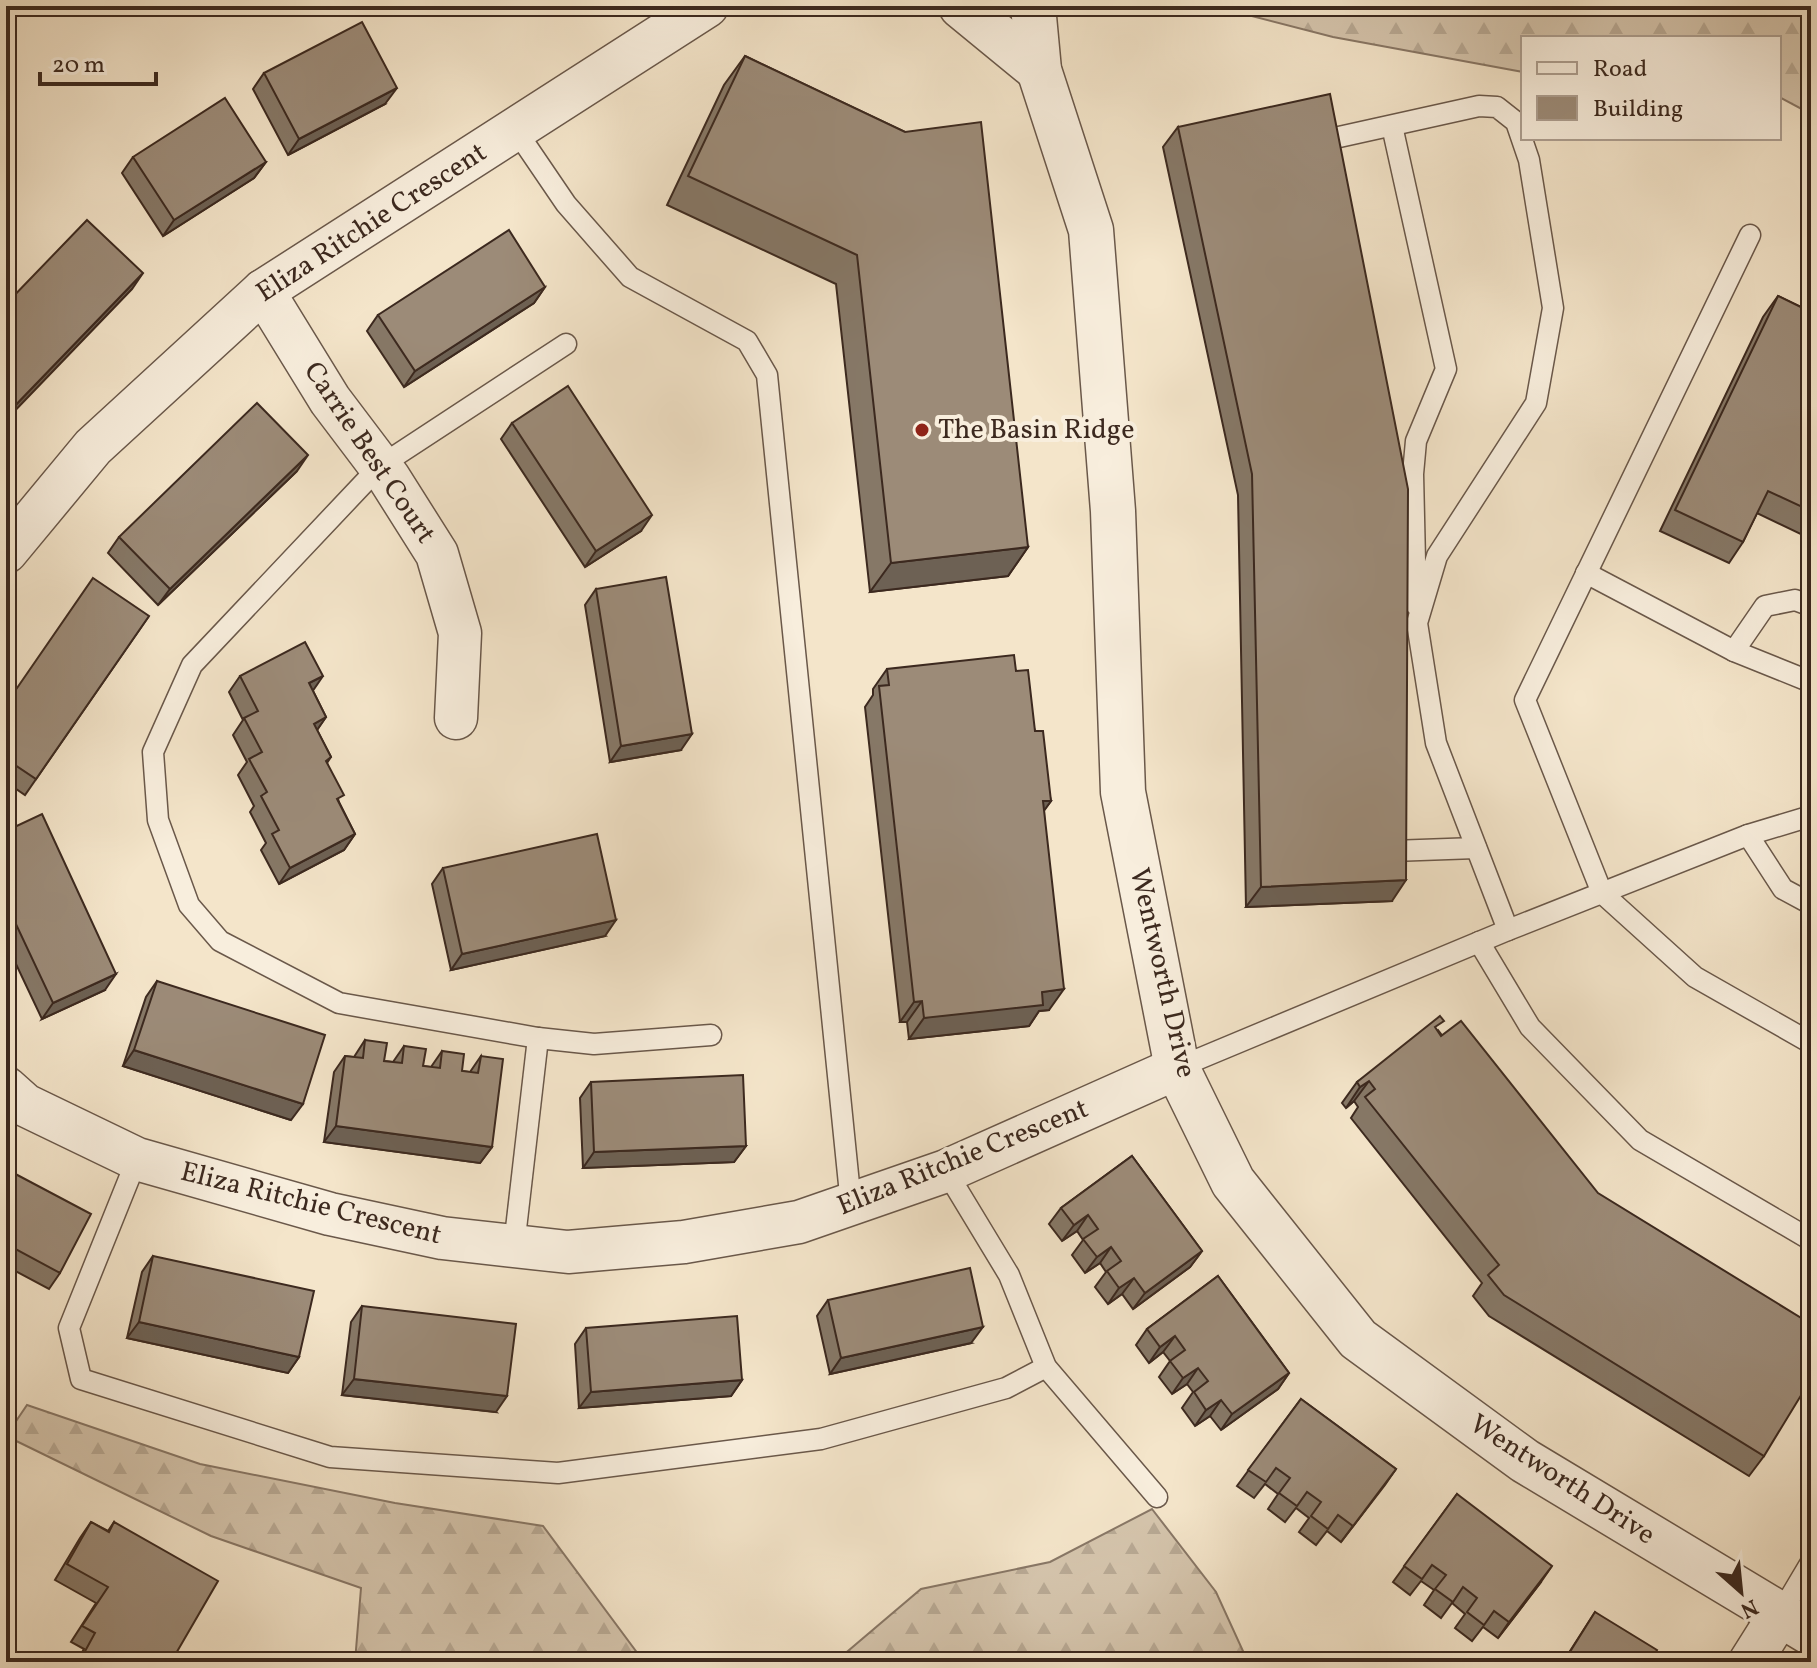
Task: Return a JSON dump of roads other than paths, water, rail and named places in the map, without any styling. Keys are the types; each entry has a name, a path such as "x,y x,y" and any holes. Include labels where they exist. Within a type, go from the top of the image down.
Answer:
{"street":[{"name":"Eliza Ritchie Crescent","path":"6,552 93,447 263,291 707,6"},
{"path":"961,6 1039,70"},
{"name":"Wentworth Drive","path":"1033,6 1039,70 1091,230 1113,511 1123,792 1177,1068 1233,1182 1358,1339 1525,1461 1795,1625"},
{"name":"Carrie Best Court","path":"263,291 330,400 380,466 437,554 460,633 456,718"},
{"name":"Eliza Ritchie Crescent","path":"6,1088 25,1105 137,1159 330,1214 442,1238 568,1252 684,1242 799,1222 946,1171 1177,1068"},
{"path":"1750,1662 1795,1625"}],"lane":[{"path":"1321,141 1479,106 1497,107 1516,122 1521,137"},
{"path":"1392,126 1446,369 1416,441 1413,474 1417,623 1436,743 1508,930"},
{"path":"515,129 566,204 630,277 747,341 767,375 851,1204"},
{"path":"1417,623 1437,556 1536,403 1553,308 1529,160 1522,140"},
{"path":"1750,235 1525,700 1602,893 1695,977 1811,1043"},
{"path":"566,344 380,466 192,665 153,752 158,820 189,905 220,941 339,1003 538,1038 594,1044 711,1035"},
{"path":"1586,573 1734,651 1811,682"},
{"path":"1734,651 1765,606 1795,600 1811,606"},
{"path":"1177,1068 1508,930 1748,835 1811,816"},
{"path":"1748,835 1783,889 1811,904"},
{"path":"1392,851 1476,848"},
{"path":"1479,942 1530,1027 1640,1140 1811,1240"},
{"path":"514,1246 538,1038"},
{"path":"137,1159 69,1328 81,1379 330,1457 558,1473 821,1439 1006,1388 1046,1367"},
{"path":"946,1171 1009,1275 1046,1367 1157,1497"},
{"path":"1795,1625 1811,1562"}],"place":[{"name":"The Basin Ridge","path":"922,430"}]}
